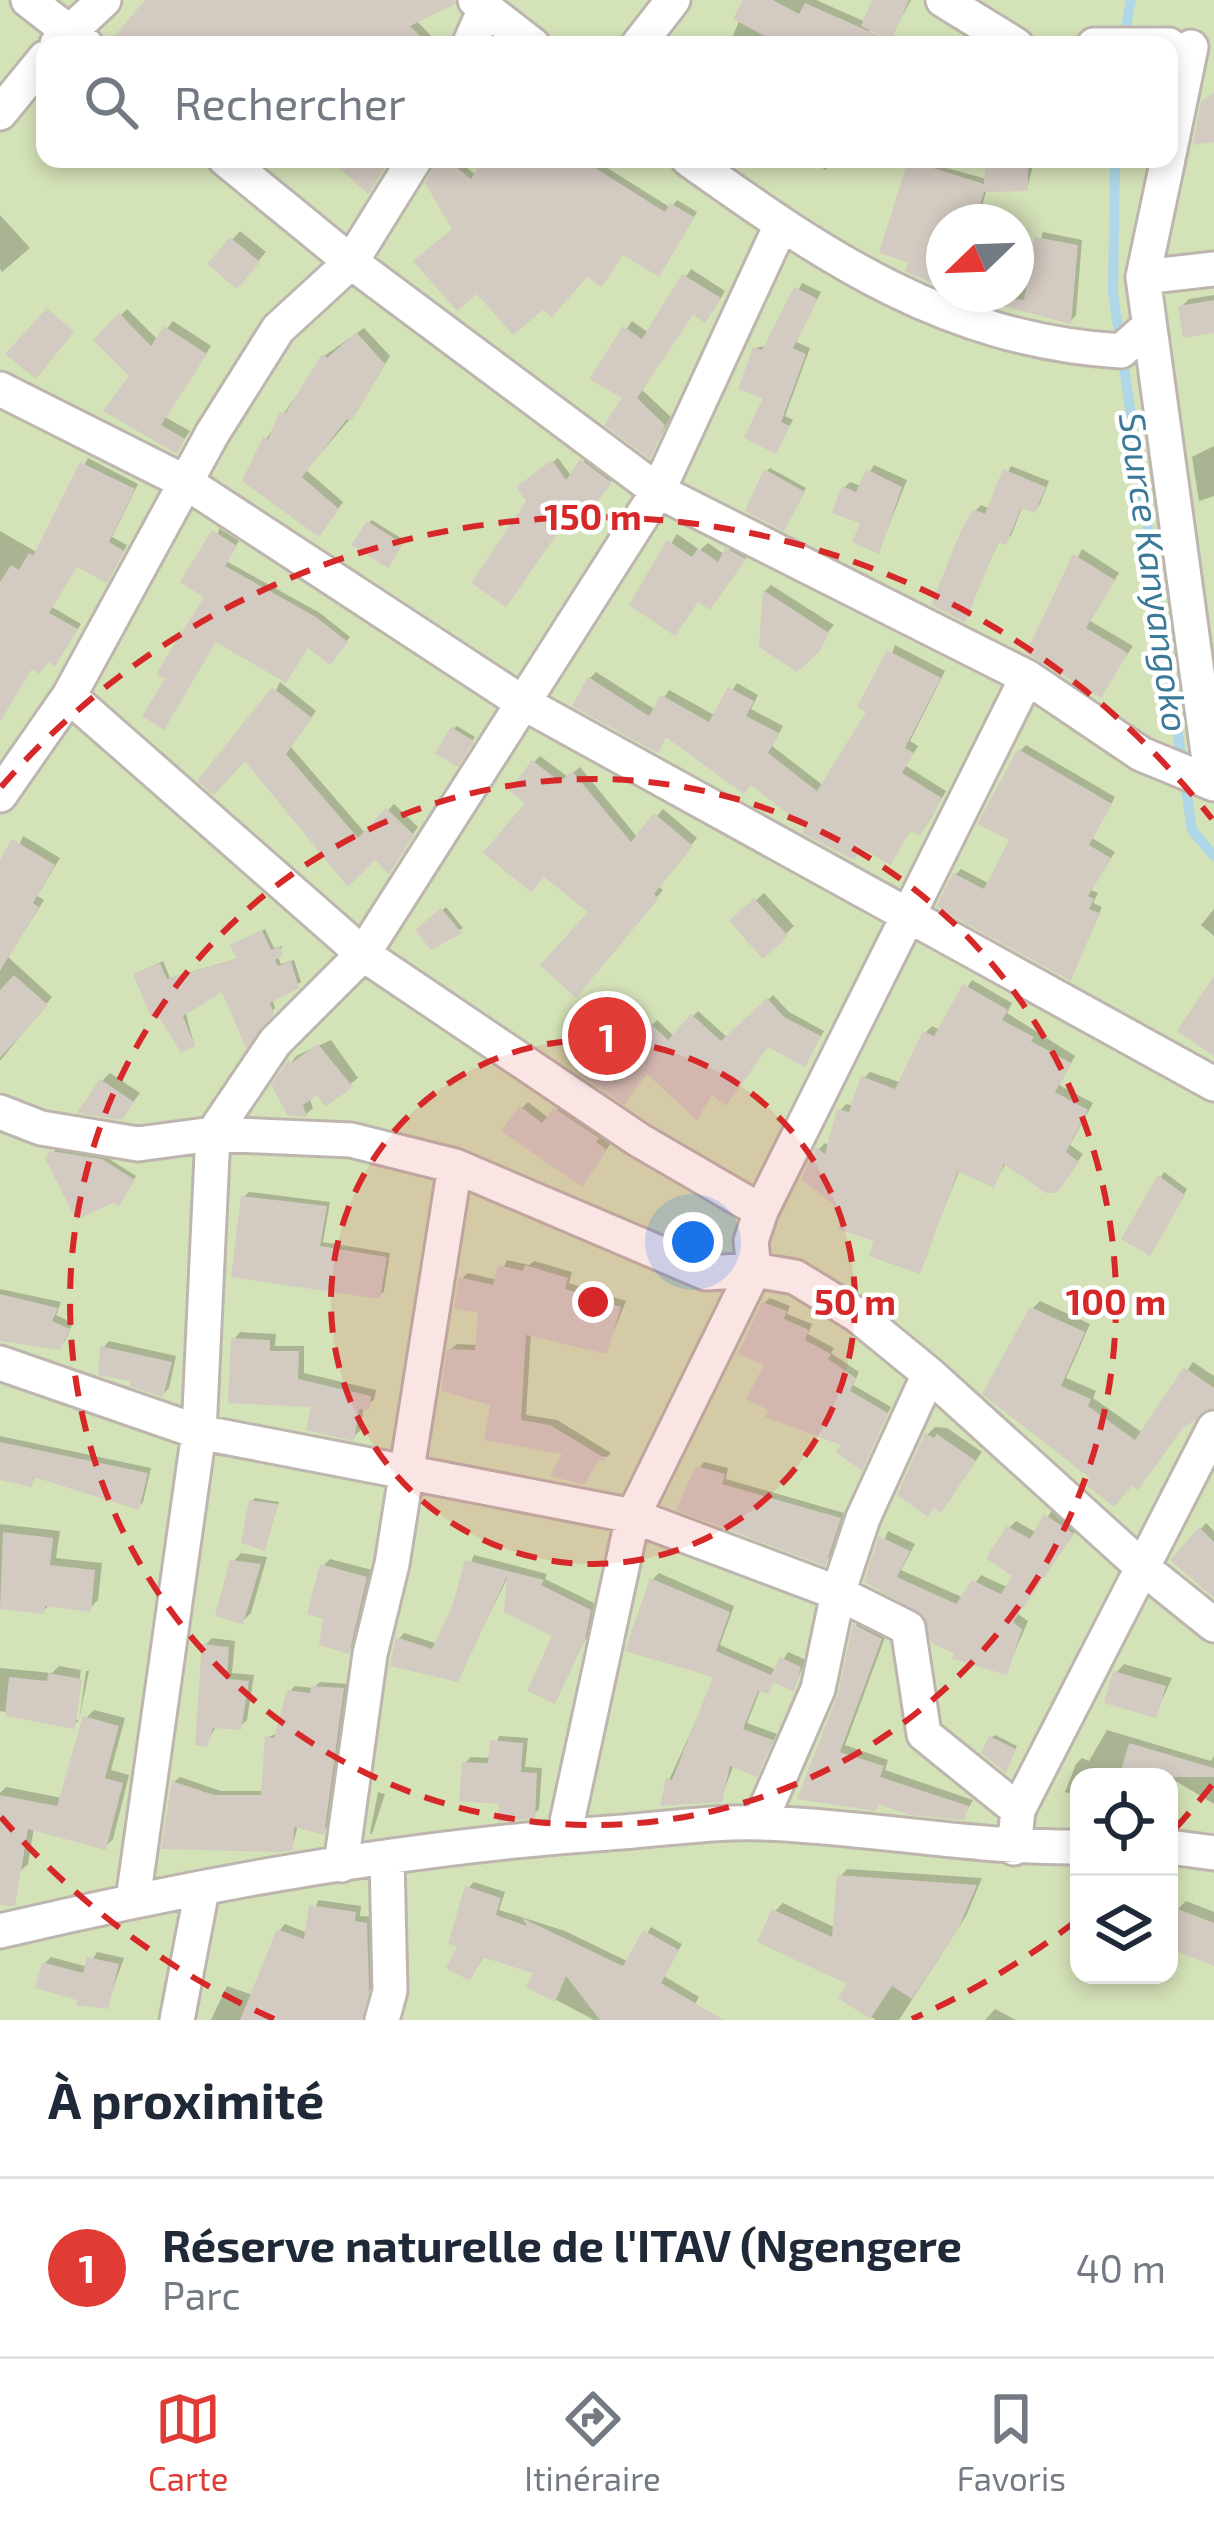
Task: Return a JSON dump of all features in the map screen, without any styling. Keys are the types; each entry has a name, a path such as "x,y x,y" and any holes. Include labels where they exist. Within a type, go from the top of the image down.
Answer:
{"street":[{"path":"28,0 66,36"},
{"path":"73,36 104,0"},
{"path":"645,36 673,0"},
{"path":"944,0 1002,36"},
{"path":"471,36 480,4 521,36"},
{"path":"0,113 36,69"},
{"path":"236,168 351,262 658,491 1027,677 1141,754 1213,783 1198,550 1149,326 1143,277 1166,168"},
{"path":"3,784 69,696 278,329 351,262 409,168"},
{"path":"701,168 782,225 895,293 980,329 1068,348 1121,351 1149,326"},
{"path":"133,1900 199,1432 213,1134 275,1042 363,953 520,700 658,491 782,225"},
{"path":"1143,277 1214,268"},
{"path":"0,389 187,483 520,700 1214,1084"},
{"path":"564,1836 633,1516 754,1270 751,1241 760,1211 1027,677"},
{"path":"69,696 363,953 639,1140 760,1211"},
{"path":"0,1112 41,1128 137,1144 213,1134 351,1140 455,1166 706,1273 754,1270 794,1277 857,1315 929,1374 1142,1568 1214,1625"},
{"path":"341,1865 370,1654 392,1564 455,1166"},
{"path":"0,1363 199,1432 633,1516 838,1593 908,1628 924,1734 1018,1810"},
{"path":"760,1822 818,1689 838,1593 863,1518 929,1374"},
{"path":"1014,1848 1018,1810 1214,1428"},
{"path":"0,1931 133,1900 387,1857 564,1836 760,1822 1014,1848 1070,1847"},
{"path":"1178,1848 1214,1853"},
{"path":"382,2020 389,1990 387,1857"},
{"path":"177,2020 202,1890"}],"green space":[{"path":"0,0 1214,0 1214,2020 0,2020"}],"building":[{"path":"145,0 454,0 455,4 410,26 420,36 115,36"},
{"path":"743,0 773,0 799,14 805,3 880,36 764,36 733,19"},
{"path":"872,0 909,0 893,36 861,26"},
{"path":"1214,93 1214,142 1193,145 1201,101"},
{"path":"339,168 384,168 368,194"},
{"path":"433,168 457,168 471,179 478,168 595,168 665,212 670,203 694,217 659,277 623,255 602,287 587,277 552,317 543,310 513,335 477,294 457,311 413,261 452,229 425,183"},
{"path":"906,168 933,168 984,184 985,168 1028,168 1028,191 984,192 980,204 926,204 926,281 905,271 908,262 879,253"},
{"path":"230,237 260,262 237,289 207,264"},
{"path":"1035,237 1078,245 1071,324 1025,312 1034,312"},
{"path":"682,274 721,298 705,323 693,315 637,398 665,425 650,459 604,425 622,398 589,379 623,326 642,339"},
{"path":"794,287 818,299 793,348 806,354 781,422 790,426 776,454 744,438 763,398 738,389 753,347 762,350"},
{"path":"1214,300 1214,333 1183,338 1178,306"},
{"path":"47,308 74,332 36,379 5,354"},
{"path":"119,313 151,346 164,326 207,354 161,425 185,439 177,454 103,411 129,376 93,340"},
{"path":"356,332 385,364 351,421 347,419 302,477 339,509 319,537 242,481 263,437 268,439 280,412 285,414 322,354 327,358"},
{"path":"580,459 612,483 576,528 566,521 506,607 471,583 526,501 516,487 552,460 566,480"},
{"path":"80,462 135,489 109,542 124,551 107,583 77,567 49,613 78,629 55,666 48,662 39,674 32,669 0,722 0,582 11,565 19,570 29,553 33,556"},
{"path":"764,469 805,492 784,531 745,511"},
{"path":"866,469 902,487 879,554 852,542 860,523 832,513 842,486 856,492"},
{"path":"1003,469 1046,487 1035,513 1021,508 1006,545 998,542 965,622 931,605 960,533 973,509 985,514"},
{"path":"367,521 403,544 388,568 351,545"},
{"path":"212,530 237,546 225,566 316,617 348,642 330,665 308,648 286,683 216,642 164,730 142,716 165,679 156,674 204,597 180,582"},
{"path":"667,540 692,557 698,548 718,562 725,548 746,559 710,610 698,602 675,636 629,605"},
{"path":"1073,554 1115,580 1086,628 1128,653 1101,698 1026,653"},
{"path":"763,590 829,633 819,652 797,672 759,647"},
{"path":"887,650 941,678 905,748 914,753 902,773 942,798 920,836 910,830 891,865 861,848 854,860 802,833 805,827 751,785 744,794 666,737 658,753 572,706 588,677 649,716 661,695 709,722 728,687 754,701 746,716 779,733 768,753 817,791 866,712 857,707"},
{"path":"272,687 312,718 286,754 358,838 386,808 414,835 389,874 375,860 348,887 245,761 214,795 197,781"},
{"path":"451,727 474,741 458,767 435,753"},
{"path":"1018,749 1112,804 1089,845 1111,858 1088,896 1094,899 1089,909 1099,913 1071,981 936,907 953,873 984,889 1009,840 977,824"},
{"path":"532,760 560,782 572,771 631,842 654,813 693,846 654,894 659,898 576,998 540,965 588,912 544,877 531,892 483,853 525,803 509,791"},
{"path":"12,839 55,865 33,903 39,907 0,971 0,860"},
{"path":"754,898 788,936 763,959 729,921"},
{"path":"441,908 462,933 431,950 415,930"},
{"path":"262,930 271,950 280,947 283,955 275,960 278,966 291,961 299,988 270,1003 274,1014 246,1048 222,992 183,1016 195,1046 181,1053 156,1012 151,1017 133,974 160,963 167,979 237,959 230,945"},
{"path":"14,975 48,1005 0,1058 0,990"},
{"path":"1214,976 1214,1056 1177,1031"},
{"path":"963,984 1008,1010 1002,1020 1071,1063 1055,1092 1088,1110 1066,1152 1079,1162 1057,1193 1046,1193 1004,1164 994,1188 958,1171 920,1274 869,1256 874,1241 838,1229 843,1212 801,1179 816,1147 825,1154 837,1109 849,1112 861,1076 895,1089 923,1031 934,1036"},
{"path":"767,998 784,1017 821,1036 805,1067 768,1047 726,1106 712,1095 697,1120 647,1074 624,1105 580,1075 596,1053 611,1065 650,1023 668,1040 691,1014 721,1041"},
{"path":"318,1044 353,1087 325,1107 317,1095 303,1105 307,1117 288,1116 271,1085 289,1059 290,1064"},
{"path":"100,1079 134,1102 122,1120 77,1113"},
{"path":"520,1106 542,1123 554,1108 599,1138 596,1142 607,1150 582,1187 501,1131"},
{"path":"50,1151 102,1159 135,1180 119,1206 113,1203 76,1220 45,1158"},
{"path":"1158,1175 1185,1195 1150,1256 1121,1239"},
{"path":"241,1196 327,1206 320,1246 387,1257 380,1299 231,1277"},
{"path":"498,1265 523,1271 525,1265 568,1278 565,1289 621,1307 607,1354 526,1335 521,1420 550,1425 608,1460 598,1461 584,1485 550,1476 562,1454 484,1440 490,1405 441,1391 447,1349 475,1350 478,1312 454,1309 459,1277 493,1285"},
{"path":"0,1294 58,1308 52,1321 70,1329 60,1350 0,1341"},
{"path":"762,1302 787,1311 784,1319 809,1330 805,1340 831,1354 828,1359 856,1378 850,1391 888,1413 862,1471 836,1452 841,1445 765,1417 768,1410 746,1399 764,1365 738,1354"},
{"path":"1030,1307 1085,1332 1061,1386 1091,1399 1088,1406 1135,1440 1184,1367 1214,1388 1214,1407 1182,1429 1138,1490 1132,1486 1114,1507 1085,1484 1090,1478 982,1394"},
{"path":"231,1338 270,1340 270,1351 299,1351 298,1379 371,1396 369,1410 359,1409 354,1441 306,1430 311,1407 228,1403"},
{"path":"100,1346 172,1362 163,1397 130,1386 131,1381 98,1375"},
{"path":"925,1433 934,1438 937,1434 976,1461 941,1513 934,1508 928,1517 897,1495"},
{"path":"0,1442 148,1473 139,1510 34,1477 32,1487 0,1480"},
{"path":"696,1466 725,1474 722,1484 841,1518 825,1566 676,1510"},
{"path":"249,1500 278,1504 265,1551 241,1543"},
{"path":"1044,1514 1074,1534 1013,1622 1022,1629 1007,1675 952,1659 955,1654 931,1643 924,1615 864,1582 879,1536 910,1551 897,1577 956,1604 972,1580 1001,1594 1012,1576 986,1558 1007,1526 1030,1539"},
{"path":"1199,1527 1214,1542 1214,1598 1170,1560"},
{"path":"3,1532 53,1538 50,1565 95,1570 91,1612 45,1606 44,1614 0,1609"},
{"path":"230,1560 261,1564 243,1624 215,1616"},
{"path":"465,1560 544,1580 541,1585 591,1610 585,1640 555,1704 527,1691 552,1636 504,1612 507,1576 458,1682 390,1666 396,1637 432,1649 452,1607"},
{"path":"320,1564 367,1577 349,1654 319,1645 323,1619 307,1614"},
{"path":"650,1578 730,1612 716,1651 771,1675 780,1657 801,1667 794,1692 773,1682 769,1694 758,1691 743,1729 773,1740 757,1777 730,1766 722,1802 660,1806 666,1778 672,1780 713,1677 625,1651"},
{"path":"853,1624 882,1639 840,1752 884,1766 880,1777 969,1806 964,1820 910,1815 878,1804 876,1811 797,1799 838,1694"},
{"path":"202,1644 229,1647 227,1679 249,1681 241,1730 213,1728 207,1747 195,1745"},
{"path":"1113,1671 1166,1686 1156,1718 1104,1703"},
{"path":"48,1673 82,1679 75,1729 5,1716 9,1677 47,1681"},
{"path":"311,1686 344,1688 324,1835 294,1827 293,1850 281,1852 161,1849 172,1781 214,1795 261,1795 265,1736 274,1738 287,1690 310,1693"},
{"path":"83,1716 119,1726 105,1778 123,1783 106,1850 28,1829 15,1906 0,1905 0,1795 57,1806"},
{"path":"989,1736 1016,1749 1006,1773 981,1753"},
{"path":"490,1740 523,1743 521,1772 537,1773 535,1818 498,1822 499,1804 459,1801 462,1762 488,1763"},
{"path":"1129,1743 1214,1768 1214,1777 1178,1777 1178,1768 1122,1768"},
{"path":"837,1875 977,1885 959,1927 912,1999 892,1986 870,2019 838,1998 847,1984 757,1942 772,1909 832,1937"},
{"path":"465,1886 501,1898 496,1915 527,1926 522,1918 623,1966 643,1930 679,1950 661,1983 724,2020 600,2020 566,1976 555,2002 526,1987 533,1973 482,1957 470,1981 446,1968 457,1947 448,1944"},
{"path":"309,1905 356,1912 355,1921 367,1923 369,1988 362,2020 240,2020 277,1929 304,1939"},
{"path":"1178,1909 1214,1923 1214,1966 1178,1952"},
{"path":"87,1957 119,1964 108,2009 76,2005 77,2000 35,1988 42,1962 83,1973"}],"waterway":[{"path":"1124,36 1131,0"},
{"name":"Source Kanyangoko","path":"1115,168 1113,293 1192,830 1214,856"}],"place":[{"name":"Réserve naturelle de l'ITAV (Ngengere","path":"607,1036"}]}
